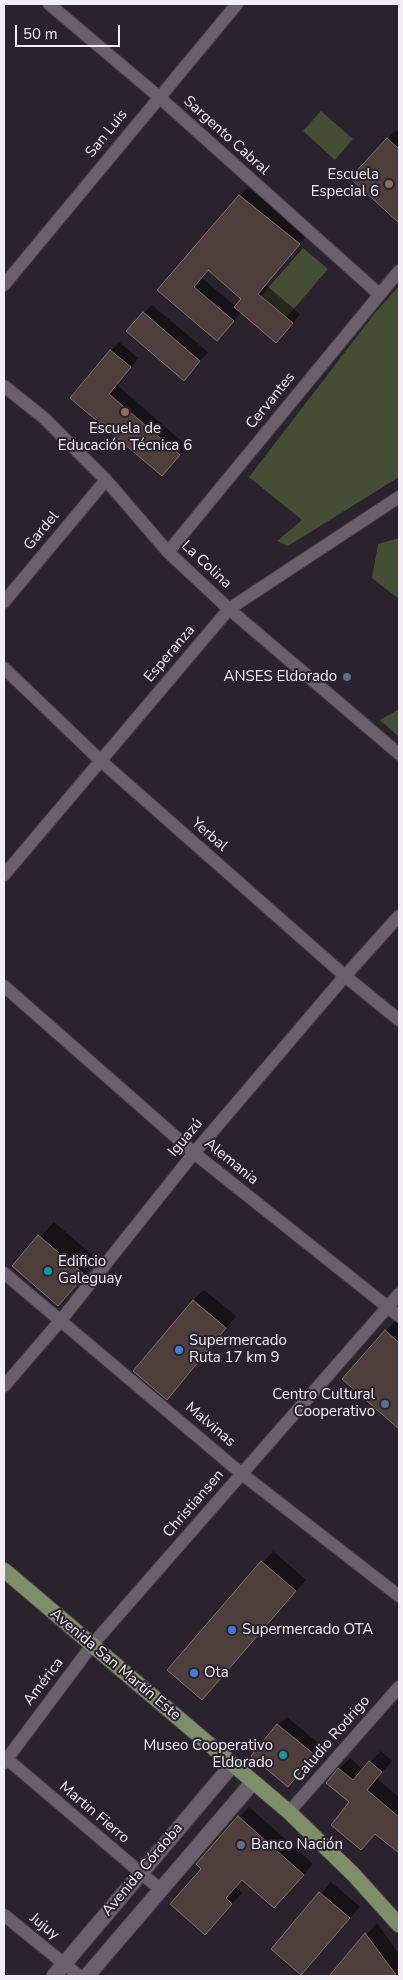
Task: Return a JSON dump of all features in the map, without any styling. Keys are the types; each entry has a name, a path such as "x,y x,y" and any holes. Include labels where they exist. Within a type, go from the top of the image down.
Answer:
{"main road":[{"name":"Avenida San Martín Este","path":"4,1570 290,1812 354,1875 399,1925"},
{"name":"Avenida Córdoba","path":"54,1976 232,1764"},
{"name":"Avenida Córdoba","path":"87,1976 253,1782"}],"street":[{"name":"Sargento Cabral","path":"49,4 159,97 379,294"},
{"name":"San Luis","path":"4,285 237,4"},
{"name":"Cervantes","path":"168,552 399,271"},
{"name":"La Colina","path":"4,386 44,418 106,480 168,552 229,609 399,754"},
{"name":"Gardel","path":"4,602 106,480"},
{"name":"Esperanza","path":"4,875 229,609 399,497"},
{"name":"Yerbal","path":"4,668 101,761 345,976 399,1020"},
{"name":"Iguazú","path":"4,1386 61,1320 194,1153 345,976 399,916"},
{"name":"Alemania","path":"4,986 194,1153 399,1316"},
{"name":"Malvinas","path":"4,1273 242,1474 399,1596"},
{"name":"Christiansen","path":"92,1645 399,1294"},
{"name":"América","path":"5,1761 92,1645"},
{"name":"Caludio Rodrigo","path":"290,1812 399,1687"},
{"name":"Martin Fierro","path":"5,1761 161,1890"},
{"name":"Jujuy","path":"4,1915 79,1976"}],"green space":[{"path":"321,111 353,139 335,160 303,131"},
{"path":"303,248 328,269 286,318 261,296"},
{"path":"399,286 399,477 288,546 277,541 302,520 249,477 375,313"},
{"path":"399,538 399,599 372,578 378,544"},
{"path":"399,709 399,737 380,720"}],"building":[{"path":"387,138 399,149 399,223 350,178"},
{"path":"239,195 300,244 258,294 293,323 276,343 234,307 241,299 208,270 194,287 234,321 217,341 157,290"},
{"path":"143,312 200,361 184,381 126,331"},
{"path":"110,350 131,367 109,394 180,455 162,476 70,398"},
{"name":"Edificio Galeguay","path":"38,1235 85,1275 58,1306 12,1266"},
{"name":"Supermercado Ruta 17 km 9","path":"193,1300 226,1328 167,1400 133,1371"},
{"name":"Centro Cultural Cooperativo","path":"385,1330 399,1343 399,1429 342,1379"},
{"name":"Supermercado OTA","path":"261,1561 296,1591 202,1700 167,1670"},
{"name":"Museo Cooperativo Eldorado","path":"277,1724 315,1755 288,1787 251,1756"},
{"path":"369,1761 382,1772 367,1790 399,1817 399,1853 375,1834 361,1850 331,1825 349,1802 326,1783 338,1768 353,1780"},
{"name":"Banco Nación","path":"238,1816 304,1875 274,1908 242,1880 226,1898 232,1904 205,1935 170,1904 201,1869 196,1864"},
{"path":"319,1892 350,1918 301,1975 271,1949"},
{"path":"365,1933 397,1976 329,1976"}],"place":[{"name":"Escuela Especial 6","path":"389,184"},
{"name":"Escuela de Educación Técnica 6","path":"125,412"},
{"name":"ANSES Eldorado","path":"347,677"},
{"name":"Edificio Galeguay","path":"48,1271"},
{"name":"Supermercado Ruta 17 km 9","path":"179,1350"},
{"name":"Centro Cultural Cooperativo","path":"385,1404"},
{"name":"Supermercado OTA","path":"232,1630"},
{"name":"Ota","path":"194,1673"},
{"name":"Museo Cooperativo Eldorado","path":"283,1755"},
{"name":"Banco Nación","path":"241,1845"}]}
